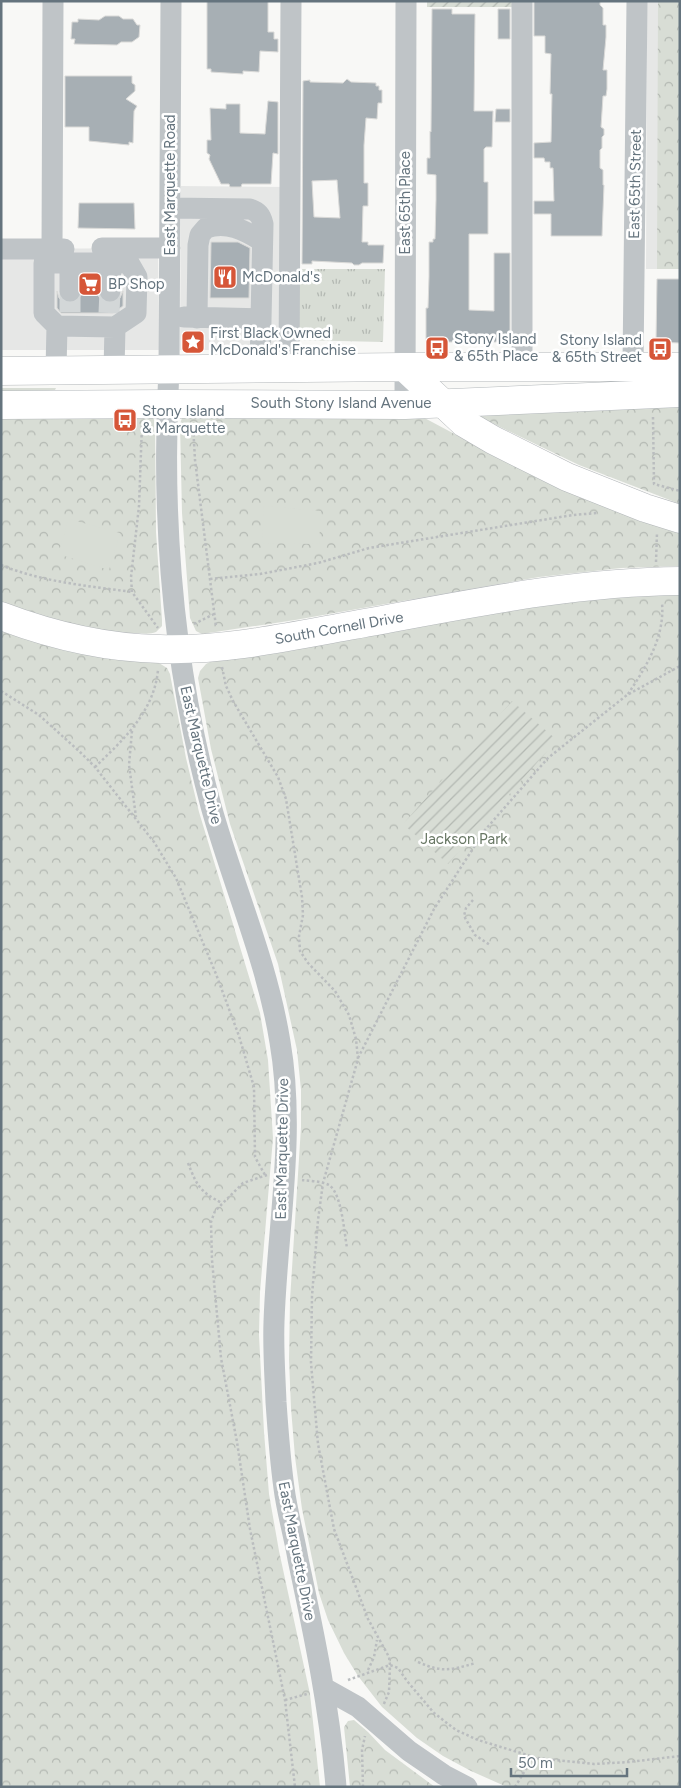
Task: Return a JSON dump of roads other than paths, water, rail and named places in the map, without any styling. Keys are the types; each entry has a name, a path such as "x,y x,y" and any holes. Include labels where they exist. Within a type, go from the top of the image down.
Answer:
{"main road":[{"path":"1,370 680,366"},
{"path":"404,367 464,423 566,477 645,508 680,519"},
{"name":"South Stony Island Avenue","path":"1,406 167,404 405,405 680,393"},
{"name":"South Cornell Drive","path":"1,616 26,626 100,643 132,648 179,649 229,646 295,636 550,590 633,581 680,581"}],"street":[{"path":"52,248 53,1"},
{"name":"East Marquette Road","path":"169,369 171,1"},
{"path":"288,368 291,1"},
{"name":"East 65th Place","path":"405,405 406,1"},
{"path":"522,1 522,366"},
{"name":"East 65th Street","path":"633,366 637,1"},
{"path":"170,208 250,210 257,212 262,217 259,239 260,368"},
{"path":"197,318 198,245 200,235 206,228 222,224 234,227 259,239"},
{"path":"1,248 170,248"},
{"path":"136,313 137,277 129,263 44,263 44,313 66,322 111,322 136,313 197,318 261,319"},
{"path":"70,263 70,291"},
{"path":"110,291 111,263"},
{"path":"137,277 169,276"},
{"path":"56,370 66,322"},
{"path":"111,322 114,370"},
{"name":"East Marquette Drive","path":"169,369 167,404 168,508 179,649 210,801 223,848 274,1006 286,1084 284,1177 273,1326 278,1441 284,1492 317,1691 336,1787"},
{"path":"317,1691 358,1707 409,1751 444,1775 467,1787"}],"tunnel":[{"path":"70,291 70,313"},
{"path":"109,313 110,291"}],"place":[{"name":"McDonald's","path":"225,277"},
{"name":"BP Shop","path":"90,284"},
{"name":"First Black Owned McDonald's Franchise","path":"193,342"},
{"name":"Stony Island & 65th Place","path":"437,348"},
{"name":"Stony Island & 65th Street","path":"660,349"},
{"name":"Stony Island & Marquette","path":"125,420"}],"park label":[{"name":"Jackson Park","path":"464,839"}]}
